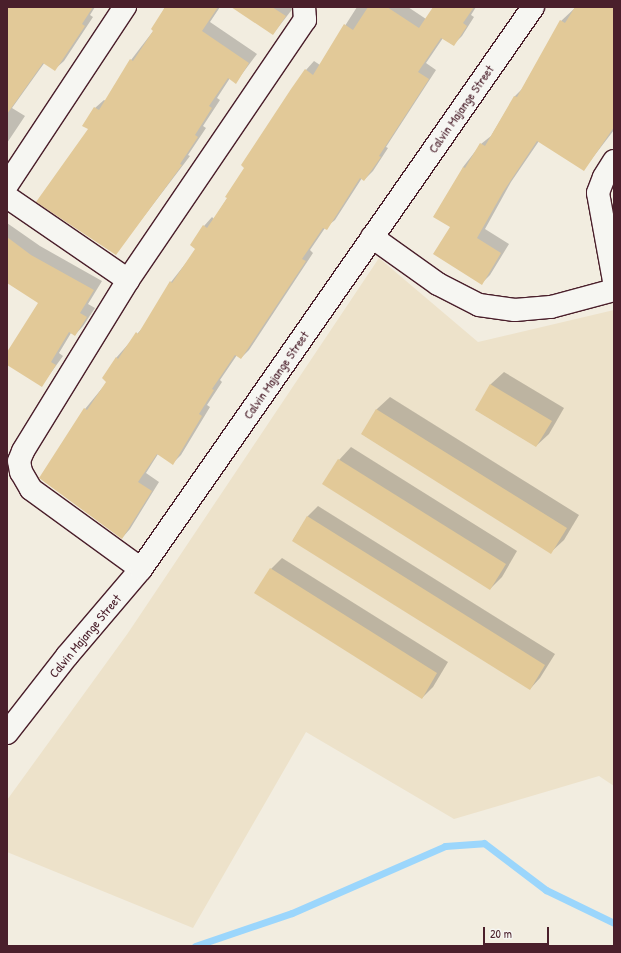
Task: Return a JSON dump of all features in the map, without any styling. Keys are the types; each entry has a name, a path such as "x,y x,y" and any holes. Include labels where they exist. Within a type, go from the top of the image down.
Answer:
{"street":[{"path":"7,185 125,7"},
{"path":"141,569 31,489 21,472 19,461 23,451 128,280 305,20 304,7"},
{"name":"Calvin Majange Street","path":"7,733 67,656 141,569 532,7"},
{"path":"614,161 604,177 598,193 614,281"},
{"path":"7,197 128,280"},
{"path":"372,237 438,284 479,305 515,310 551,307 614,290"}],"shaded area":[{"path":"379,258 478,342 614,310 614,786 599,776 454,819 306,732 193,928 7,852 7,800 128,633"}],"building":[{"path":"7,7 93,7 82,24 85,26 55,71 43,63 7,114"},
{"path":"165,7 218,7 202,31 249,63 236,84 228,78 209,106 212,108 195,135 198,137 180,164 182,165 116,255 36,202 88,129 82,126 94,107 99,110 130,59 133,61 153,31 151,29"},
{"path":"231,7 272,7 286,16 273,35"},
{"path":"368,7 387,7 419,28 433,7 474,7 463,23 467,26 454,46 441,38 418,72 429,79 379,156 381,157 364,181 360,178 327,230 323,228 302,259 306,261 241,359 235,355 212,389 214,390 199,414 202,416 173,465 157,454 138,482 152,491 122,539 39,478 84,408 87,410 106,382 102,378 116,357 118,359 136,332 138,334 170,281 172,283 195,249 190,245 203,225 207,228 227,198 225,197 244,168 241,165 291,89 305,69 313,75 344,24 353,30"},
{"path":"575,7 614,7 614,127 584,171 537,141 503,192 477,238 501,253 482,285 433,254 450,227 433,217 463,167 465,168 480,143 485,146 514,96 517,97 560,20 565,23"},
{"path":"7,237 31,255 94,290 80,313 87,317 75,336 69,332 51,362 56,365 42,387 7,365 7,352 38,303 7,283"},
{"path":"490,384 552,421 536,447 475,410"},
{"path":"376,409 567,528 551,554 361,434"},
{"path":"338,459 506,564 490,590 322,484"},
{"path":"307,516 545,665 530,690 292,541"},
{"path":"270,568 437,673 422,699 254,593"}],"waterway":[{"path":"195,946 292,913 445,846 484,843 546,890 614,923"}]}
